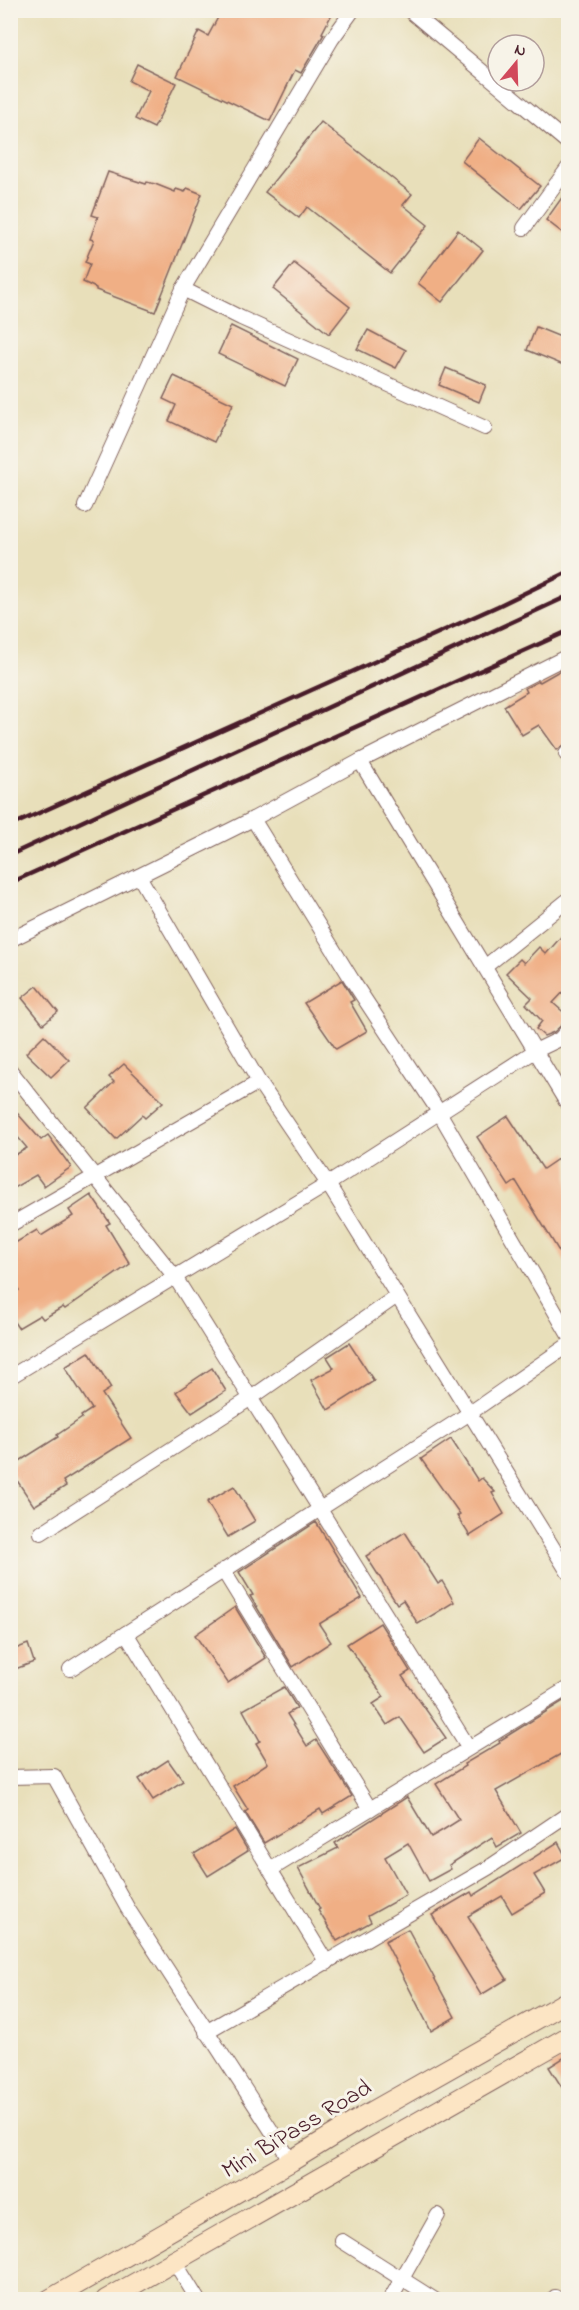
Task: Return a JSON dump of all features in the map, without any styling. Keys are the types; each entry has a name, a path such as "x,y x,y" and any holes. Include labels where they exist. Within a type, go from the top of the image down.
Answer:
{"main road":[{"name":"Mini BiPass Road","path":"49,2300 363,2117 568,2001"},
{"path":"106,2300 568,2037"}],"street":[{"path":"85,506 183,289 332,39 353,10"},
{"path":"409,10 568,143"},
{"path":"524,228 568,168"},
{"path":"183,289 241,318 485,428"},
{"path":"10,940 254,819 360,761 568,656"},
{"path":"360,761 568,1105"},
{"path":"254,819 354,983 439,1112 568,1334"},
{"path":"140,876 259,1082 328,1184 568,1572"},
{"path":"486,966 568,900"},
{"path":"10,1377 328,1184 535,1051 560,1039 568,1030"},
{"path":"10,1070 175,1277 469,1748"},
{"path":"10,1225 259,1082"},
{"path":"41,1533 251,1398 397,1296"},
{"path":"70,1669 470,1413 568,1345"},
{"path":"223,1570 370,1809"},
{"path":"126,1633 327,1963"},
{"path":"270,1869 568,1688"},
{"path":"10,1777 54,1776 128,1909 291,2161"},
{"path":"206,2032 488,1868 568,1814"},
{"path":"390,2300 438,2215"},
{"path":"342,2241 435,2300"},
{"path":"174,2261 198,2300"}],"building":[{"path":"222,10 334,10 322,33 324,34 301,73 295,70 270,121 177,76 199,31 208,36"},
{"path":"137,64 176,83 154,128 135,119 149,91 129,81"},
{"path":"321,122 412,194 403,205 428,225 390,273 307,207 299,218 265,192"},
{"path":"479,138 540,186 521,209 462,161"},
{"path":"108,172 146,184 147,182 155,184 175,192 176,189 185,192 187,188 202,194 155,312 96,290 83,282 90,264 85,262 94,240 90,239 98,217 92,215"},
{"path":"568,189 568,237 546,220"},
{"path":"458,230 483,250 442,302 418,283"},
{"path":"294,263 350,307 329,334 273,289"},
{"path":"231,326 298,359 285,386 218,354"},
{"path":"536,327 568,340 568,367 527,350"},
{"path":"368,330 406,350 396,368 357,349"},
{"path":"446,368 486,385 479,402 439,385"},
{"path":"174,376 233,404 214,442 169,421 176,405 163,399"},
{"path":"568,666 568,742 557,750 539,725 522,735 504,706 527,692 525,688"},
{"path":"568,929 568,987 553,1003 568,1016 568,1021 554,1032 544,1036 536,1029 542,1021 526,1004 532,998 506,973 520,959 524,963 539,947 546,954"},
{"path":"342,980 354,1000 350,1002 367,1031 336,1049 304,1003"},
{"path":"37,986 58,1012 43,1024 22,998"},
{"path":"44,1035 69,1060 51,1077 26,1053"},
{"path":"124,1064 163,1102 145,1118 142,1115 116,1139 87,1108 114,1082 109,1077"},
{"path":"10,1105 41,1140 48,1135 71,1167 44,1186 36,1175 10,1190 10,1158 27,1148 10,1128"},
{"path":"508,1116 543,1169 568,1152 568,1266 516,1181 509,1186 477,1137"},
{"path":"91,1195 110,1223 106,1225 130,1264 65,1309 63,1307 43,1319 40,1315 18,1328 10,1316 10,1296 19,1290 10,1278 10,1246 37,1230 41,1236 73,1216 69,1210"},
{"path":"349,1343 374,1381 328,1410 311,1380 334,1368 327,1357"},
{"path":"89,1352 111,1388 102,1394 131,1438 63,1481 66,1486 34,1506 10,1467 58,1437 57,1435 92,1409 65,1367"},
{"path":"212,1368 226,1391 192,1413 176,1392"},
{"path":"451,1439 478,1481 482,1478 495,1492 492,1493 504,1514 470,1536 457,1516 460,1514 421,1459"},
{"path":"234,1486 255,1521 228,1537 207,1502"},
{"path":"316,1522 362,1598 319,1624 331,1642 293,1667 250,1596 253,1595 239,1572"},
{"path":"405,1532 438,1584 442,1581 454,1602 418,1624 403,1600 397,1604 366,1556"},
{"path":"235,1607 266,1658 228,1683 195,1635"},
{"path":"380,1623 410,1671 402,1676 446,1738 424,1752 400,1717 387,1725 373,1704 384,1697 347,1644"},
{"path":"28,1644 34,1662 10,1671 10,1651"},
{"path":"284,1687 297,1708 287,1714 307,1746 316,1740 352,1796 323,1814 320,1809 264,1843 245,1812 248,1810 233,1786 268,1763 256,1743 260,1741 243,1710"},
{"path":"568,1698 568,1750 496,1791 521,1833 497,1847 492,1837 449,1865 451,1869 429,1881 408,1843 385,1857 406,1895 368,1916 371,1922 337,1941 318,1910 320,1909 298,1868 338,1848 335,1843 407,1797 431,1837 459,1820 436,1784"},
{"path":"168,1760 183,1781 153,1800 139,1779"},
{"path":"235,1829 248,1851 208,1876 194,1854"},
{"path":"558,1842 566,1857 534,1875 545,1893 512,1913 502,1896 468,1916 507,1979 481,1995 432,1915 471,1892 473,1896"},
{"path":"408,1929 455,2017 431,2031 385,1941"},
{"path":"568,2055 568,2097 549,2067"}],"railway":[{"path":"10,826 498,606 568,572"},
{"path":"10,855 568,596"},
{"path":"10,883 568,631"}]}
